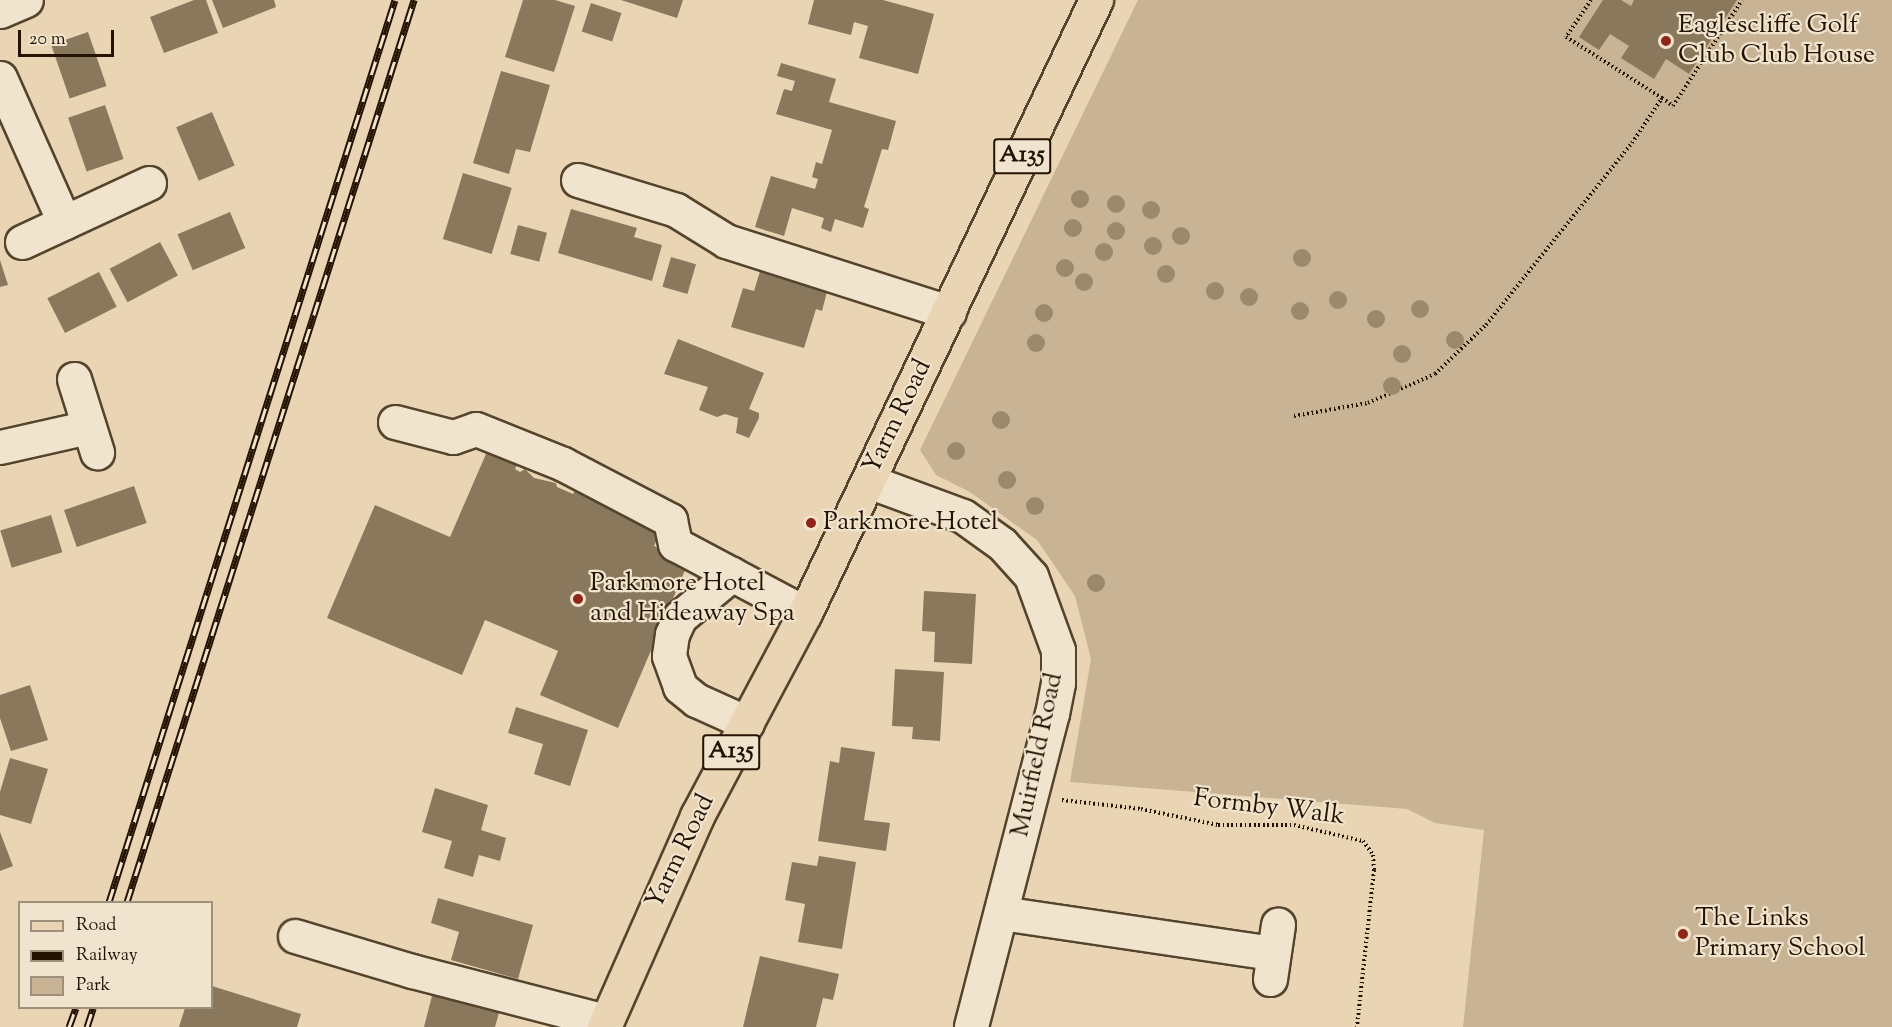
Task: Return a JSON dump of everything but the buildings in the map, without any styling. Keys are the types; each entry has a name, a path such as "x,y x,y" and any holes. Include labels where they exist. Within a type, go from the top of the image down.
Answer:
{"main road":[{"name":"Yarm Road","path":"605,1024 697,816 805,613 1096,0"}],"street":[{"path":"0,11 26,0"},
{"path":"0,78 64,222"},
{"path":"578,180 676,210 726,241 949,312"},
{"path":"22,242 149,183"},
{"path":"0,447 93,439 74,379"},
{"path":"395,422 453,437 476,429 563,464 670,520 675,544 805,613"},
{"name":"Muirfield Road","path":"868,481 963,516 1002,544 1031,576 1058,650 1058,683 971,1027"},
{"path":"732,574 680,616 672,634 669,656 680,687 696,700 747,723"},
{"path":"1001,913 1274,952"},
{"path":"295,936 605,1024"}],"path":[{"path":"1591,0 1566,37 1674,106 1742,0"},
{"path":"1294,416 1368,403 1435,374 1486,325 1632,143 1662,98"},
{"name":"Formby Walk","path":"1052,800 1141,808 1218,825 1294,825 1363,841 1373,855 1374,870 1357,1027"}],"green space":[{"path":"1138,0 1892,0 1892,1027 1463,1027 1484,830 1435,823 1407,809 1070,782 1091,659 1075,596 1037,540 970,492 936,475 920,450"}],"railway":[{"path":"109,901 395,0"},
{"path":"127,901 414,0"},
{"path":"69,1027 76,1009"},
{"path":"87,1027 93,1009"}],"place":[{"name":"Eaglescliffe Golf Club Club House","path":"1666,41"},
{"name":"Parkmore Hotel","path":"811,523"},
{"name":"Parkmore Hotel and Hideaway Spa","path":"578,599"},
{"name":"The Links Primary School","path":"1683,934"}]}
